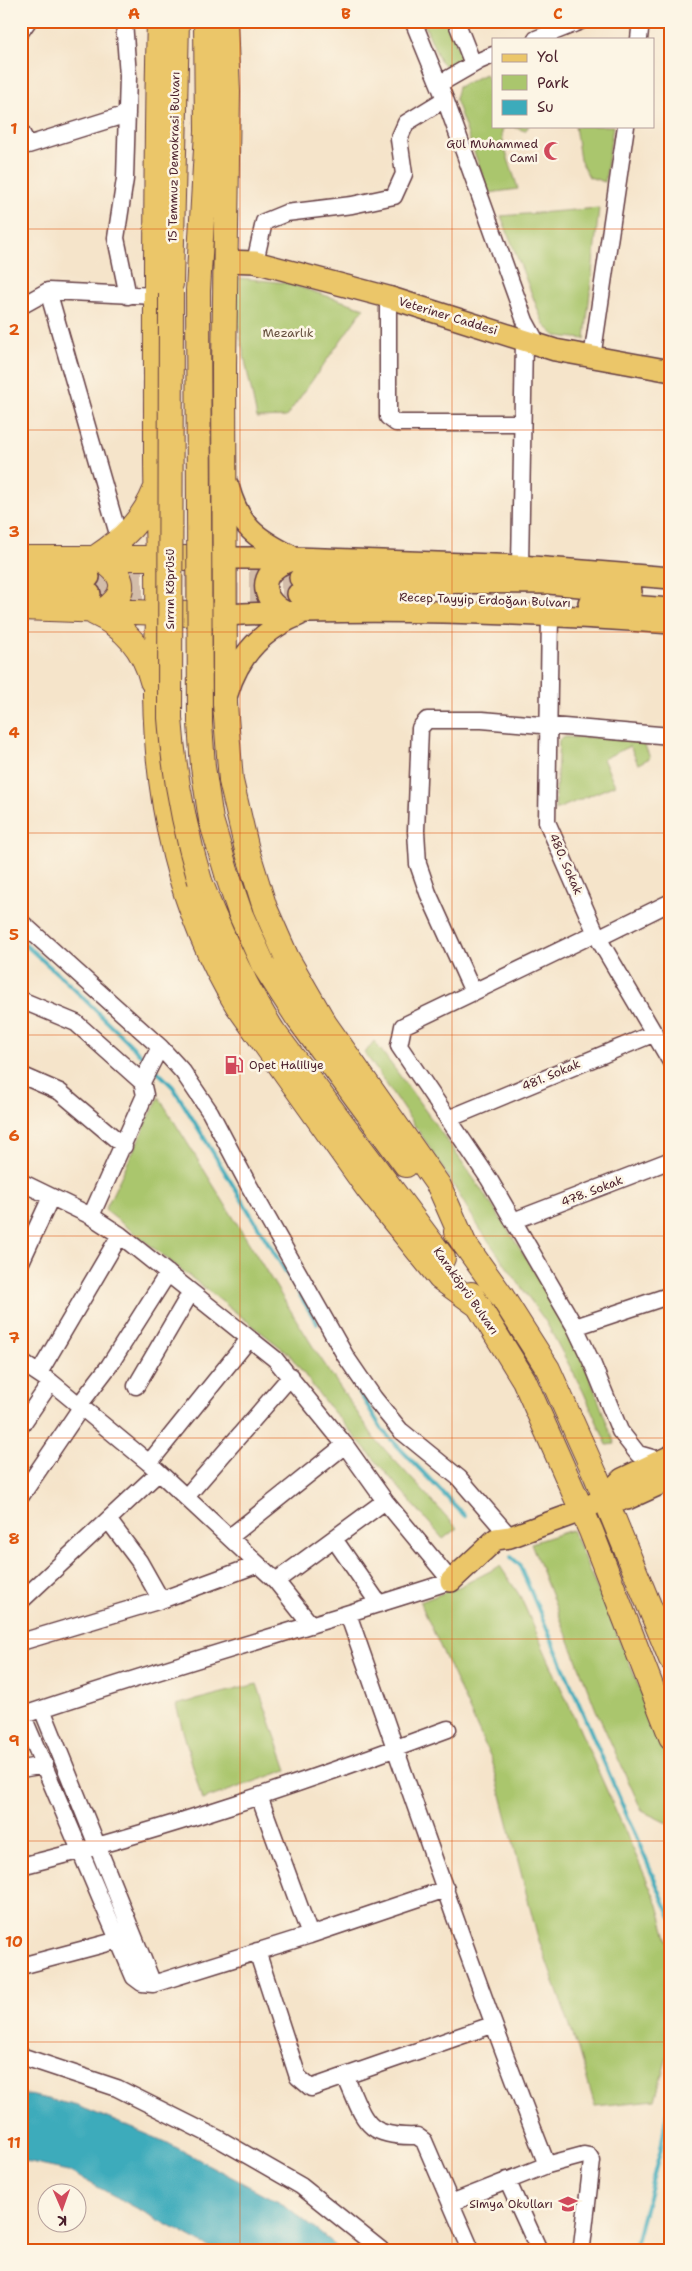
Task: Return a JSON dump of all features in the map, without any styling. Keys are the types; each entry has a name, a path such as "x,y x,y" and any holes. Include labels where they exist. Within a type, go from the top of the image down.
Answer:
{"highway":[{"path":"159,21 164,295 156,488 158,614 155,693 160,786 170,843 195,920 222,982 280,1068 368,1189 440,1278 480,1307"},
{"name":"15 Temmuz Demokrasi Bulvarı","path":"164,295 177,21"},
{"name":"Karaköprü Bulvarı","path":"206,21 206,131 198,291 200,723 203,767 211,820 241,915 263,964 297,1017 501,1295 548,1369 671,1659"},
{"path":"226,21 228,92 225,261 225,704 231,781 247,850 265,908 287,958 326,1024 439,1186 465,1245"},
{"name":"Sırrın Köprüsü","path":"164,295 170,718 174,768 184,828 200,881"},
{"path":"94,589 120,541 136,525 149,506 156,488"},
{"path":"21,558 158,614 225,615"},
{"path":"21,608 94,589 158,558 225,558"},
{"path":"94,589 119,626 147,661 155,693"},
{"name":"Karaköprü Bulvarı","path":"200,881 222,938 250,994 273,1031 480,1307 524,1380 591,1531 671,1737"}],"main road":[{"name":"Veteriner Caddesi","path":"225,261 254,262 388,297 531,342 592,358 671,371"},
{"path":"224,472 234,509 253,534 267,544 301,586"},
{"path":"225,558 301,586 550,614 671,623"},
{"path":"285,612 274,606 268,599 266,588 270,574 278,567 301,586 520,566 671,578"},
{"path":"21,576 94,589"},
{"name":"Recep Tayyip Erdoğan Bulvarı","path":"301,586 388,582 549,584 671,595"},
{"path":"285,612 301,586"},
{"path":"225,704 230,682 239,663 252,645 270,630 301,586"},
{"name":"Recep Tayyip Erdoğan Bulvarı","path":"301,586 671,609"},
{"path":"21,593 94,589"},
{"path":"225,615 285,612"},
{"path":"451,1580 496,1539 510,1537 581,1511 604,1498 622,1479 665,1458"},
{"path":"604,1498 627,1499 671,1479"}],"street":[{"path":"21,31 28,21"},
{"path":"124,21 128,76 127,114 124,179 116,238 128,296"},
{"path":"413,21 442,92 531,342 522,423 520,566"},
{"path":"456,21 473,64"},
{"path":"538,38 581,21"},
{"path":"639,38 641,21"},
{"path":"254,262 264,222 286,213 352,205 394,196 404,174 399,139 406,123 473,64 492,55"},
{"path":"21,132 28,145 127,114"},
{"path":"592,358 626,128"},
{"path":"21,306 48,291 128,296 164,295"},
{"path":"48,291 120,541"},
{"path":"388,297 388,417 396,423 522,423"},
{"name":"480. Sokak","path":"550,614 547,822 597,935 668,1052"},
{"path":"473,992 428,893 418,864 416,831 420,728 427,720 482,720 671,736"},
{"path":"665,1458 638,1454 620,1431 594,1365 575,1327 489,1179 399,1046 403,1026 671,902"},
{"path":"21,922 160,1047 183,1072 210,1112 247,1182 346,1357 374,1398 400,1430 459,1478 510,1537"},
{"path":"21,1000 76,1023 142,1082 145,1095 124,1146 91,1216"},
{"name":"481. Sokak","path":"448,1119 655,1032"},
{"path":"142,1082 160,1047"},
{"path":"21,1075 60,1092 124,1146"},
{"name":"478. Sokak","path":"513,1221 671,1160"},
{"path":"21,1182 91,1216 120,1235 275,1359 291,1376 345,1444 384,1501 451,1580 348,1614 158,1670 23,1714 134,1977 142,1983 154,1984 310,1936 446,1889"},
{"path":"21,1262 51,1196"},
{"path":"21,1426 120,1235"},
{"path":"21,1496 109,1366 168,1274"},
{"path":"136,1386 191,1292"},
{"path":"575,1327 671,1295"},
{"path":"21,1601 109,1521 154,1468 249,1339"},
{"path":"21,1362 45,1377 81,1405 186,1497 230,1537 256,1565 276,1581 311,1625"},
{"path":"186,1497 291,1376"},
{"path":"230,1537 345,1444"},
{"path":"276,1581 384,1501"},
{"path":"109,1521 139,1561 161,1600"},
{"path":"334,1539 379,1604"},
{"path":"21,1642 161,1600 256,1565"},
{"path":"348,1614 446,1889 492,2025 547,2165"},
{"path":"42,1709 154,1984"},
{"path":"21,1866 98,1847 258,1796 448,1730"},
{"path":"21,1769 45,1765"},
{"path":"258,1796 310,1936"},
{"path":"21,1966 119,1940"},
{"path":"257,1951 298,2077 311,2088 492,2025"},
{"path":"21,2056 117,2088 220,2139 301,2186 381,2250"},
{"path":"345,2076 366,2120 377,2132 399,2136 417,2136 424,2141 471,2250"},
{"path":"451,2203 547,2165 584,2155 589,2156 592,2161 582,2246 579,2250"},
{"path":"507,2180 539,2250"}],"green space":[{"path":"423,21 447,21 461,56 458,63 445,66 440,61"},
{"path":"485,74 492,86 492,128 508,128 502,129 502,135 518,189 489,193 455,99 458,87"},
{"path":"516,128 527,128 525,131"},
{"path":"575,128 613,128 605,182 589,177 580,160"},
{"path":"599,208 585,339 556,336 544,325 501,216"},
{"name":"Mezarlık","path":"231,277 287,283 364,308 286,417 257,418 241,341"},
{"path":"564,737 642,738 650,758 638,764 630,746 603,759 615,785 555,810 559,740"},
{"path":"374,1041 477,1183 525,1256 569,1332 582,1359 615,1444 607,1445 583,1391 546,1322 480,1229 434,1154 365,1053"},
{"path":"159,1097 315,1350 375,1439 457,1528 443,1539 325,1402 289,1354 105,1210"},
{"path":"572,1530 631,1667 671,1769 671,1825 642,1811 596,1710 531,1543"},
{"path":"500,1566 520,1596 658,1905 671,1952 671,2025 669,2050 655,2100 595,2106 578,2049 537,1935 492,1760 420,1602 461,1586"},
{"path":"257,1684 287,1770 202,1800 176,1705"}],"water":[{"path":"21,2093 78,2106 166,2142 286,2206 341,2250 214,2250 68,2171 21,2161"}],"waterway":[{"path":"21,941 68,983 148,1062"},
{"path":"154,1068 173,1087 317,1323"},
{"path":"347,1372 383,1431 465,1516"},
{"path":"511,1557 519,1564 671,1918"},
{"path":"634,2250 661,2148 671,2086"}],"tunnel":[{"path":"89,577 300,578"},
{"path":"90,594 298,594"}],"place":[{"name":"Gül Muhammed Cami","path":"553,151"},
{"name":"Opet Haliliye","path":"234,1065"},
{"name":"Simya Okulları","path":"568,2204"}]}
